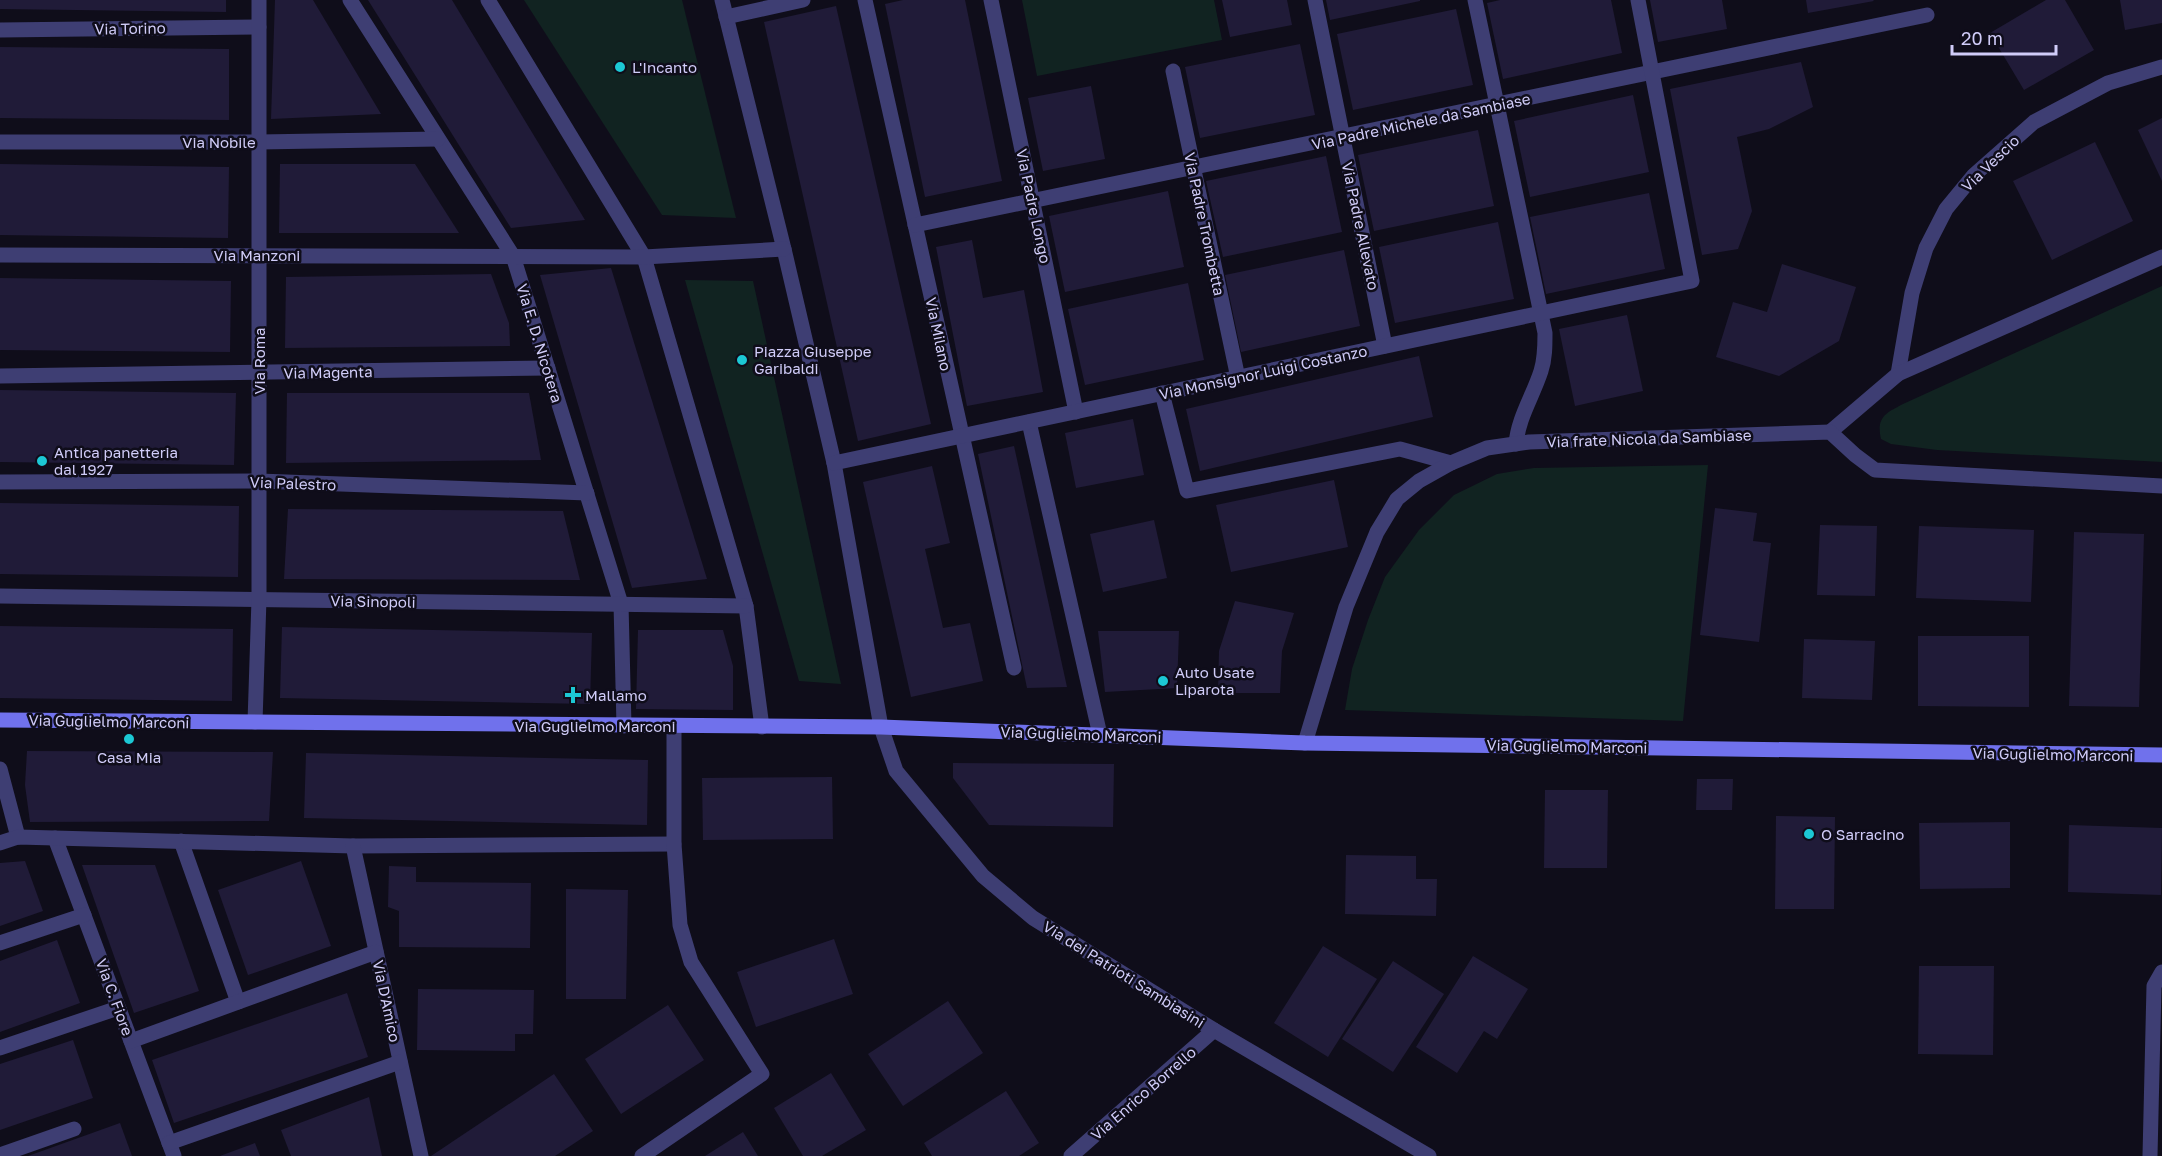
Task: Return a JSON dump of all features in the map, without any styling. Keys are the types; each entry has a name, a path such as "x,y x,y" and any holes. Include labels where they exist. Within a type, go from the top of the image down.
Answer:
{"main road":[{"name":"Via Guglielmo Marconi","path":"0,720 881,727 1305,743 2162,755"}],"street":[{"name":"Via Roma","path":"255,722 259,599 259,0"},
{"name":"Via E. D. Nicotera","path":"350,0 513,256 621,604 624,726"},
{"path":"488,0 645,257 746,606 762,727"},
{"name":"Via dei Patrioti Sambiasini","path":"722,0 834,463 881,727 896,771 983,876 1033,918 1214,1030 1429,1156"},
{"path":"726,17 803,0"},
{"name":"Via Milano","path":"865,0 1014,668"},
{"name":"Via Padre Longo","path":"991,0 1076,412"},
{"name":"Via Padre Allevato","path":"1315,0 1385,346"},
{"path":"1475,0 1545,342 1541,370 1521,420 1516,444"},
{"path":"1638,0 1652,72"},
{"name":"Via Padre Michele da Sambiase","path":"915,225 1927,15"},
{"name":"Via Torino","path":"0,30 259,27"},
{"name":"Via Vescio","path":"1898,374 1912,293 1926,248 1946,209 1974,175 2034,122 2108,83 2162,67"},
{"name":"Via Padre Trombetta","path":"1173,71 1238,378"},
{"name":"Via Monsignor Luigi Costanzo","path":"834,463 1692,281 1652,72"},
{"name":"Via Nobile","path":"0,142 259,142 438,138"},
{"name":"Via Manzoni","path":"0,255 645,257 784,249"},
{"path":"2162,257 1898,374 1830,432 1875,470 2162,486"},
{"name":"Via Magenta","path":"0,376 548,368"},
{"path":"1162,393 1186,491 1400,449 1450,463"},
{"path":"1029,422 1100,735"},
{"name":"Via frate Nicola da Sambiase","path":"1305,743 1346,607 1377,532 1397,499 1419,481 1450,463 1487,448 1516,444 1577,439 1830,432"},
{"name":"Via Palestro","path":"0,482 259,481 586,493"},
{"name":"Via Sinopoli","path":"0,596 746,606"},
{"path":"647,1154 762,1074 691,962 680,925 674,844 674,726"},
{"path":"0,769 18,837"},
{"path":"0,843 18,837 353,846 674,844"},
{"name":"Via C. Fiore","path":"55,838 171,1150"},
{"path":"181,841 238,1002"},
{"name":"Via D'Amico","path":"353,846 421,1156"},
{"path":"0,943 84,915"},
{"path":"131,1041 376,952"},
{"path":"2150,1156 2154,986 2162,972"},
{"path":"0,1048 118,1008"},
{"name":"Via Enrico Borrello","path":"1071,1156 1214,1030"},
{"path":"171,1150 400,1062"},
{"path":"0,1155 74,1129"}],"green space":[{"path":"524,0 682,0 736,218 662,215"},
{"path":"1022,0 1214,0 1222,40 1037,76"},
{"path":"685,280 753,281 841,684 799,681"},
{"path":"2162,286 2162,462 1937,450 1891,444 1881,439 1881,421 1887,413 1897,407"},
{"path":"1708,465 1683,721 1345,710 1352,669 1385,577 1419,530 1454,495 1497,474 1534,468"}],"building":[{"path":"0,0 226,0 226,12 0,9"},
{"path":"275,0 313,0 381,114 271,119"},
{"path":"368,0 452,0 585,220 511,228"},
{"path":"903,0 965,0 1002,181 925,197 885,4"},
{"path":"1222,0 1287,0 1292,25 1230,37"},
{"path":"1326,0 1420,0 1420,1 1330,20"},
{"path":"1500,0 1611,0 1622,53 1503,79 1487,3"},
{"path":"1650,0 1722,0 1727,29 1658,42"},
{"path":"1806,0 1873,0 1874,1 1808,13"},
{"path":"2046,0 2065,0 2094,50 2024,90 1990,33"},
{"path":"2120,0 2162,0 2162,23 2125,30"},
{"path":"836,6 931,424 858,441 764,22"},
{"path":"1456,9 1473,85 1353,110 1337,34"},
{"path":"1300,44 1315,115 1200,138 1185,67"},
{"path":"0,47 229,49 229,120 0,118"},
{"path":"1801,62 1813,107 1769,129 1737,137 1752,211 1738,249 1702,255 1670,89"},
{"path":"1091,86 1105,159 1043,171 1028,98"},
{"path":"1633,95 1649,172 1530,197 1514,121"},
{"path":"2162,118 2162,181 2138,130"},
{"path":"1478,130 1494,206 1374,231 1358,155"},
{"path":"2095,142 2133,221 2052,260 2013,181"},
{"path":"1326,156 1342,232 1223,257 1206,181"},
{"path":"0,164 229,167 228,238 0,235"},
{"path":"280,164 415,164 459,233 279,233"},
{"path":"1168,191 1184,267 1065,292 1049,216"},
{"path":"1649,193 1665,269 1546,294 1530,217"},
{"path":"1498,222 1514,299 1395,323 1379,247"},
{"path":"972,240 983,298 1024,290 1043,392 967,406 936,247"},
{"path":"1344,250 1360,326 1241,352 1225,275"},
{"path":"1782,264 1856,287 1839,341 1779,376 1716,357 1733,302 1767,312"},
{"path":"611,268 707,579 632,588 540,275"},
{"path":"491,274 509,323 510,346 285,348 286,277"},
{"path":"0,278 231,281 230,352 0,350"},
{"path":"1188,283 1204,360 1085,385 1068,309"},
{"path":"1627,315 1643,391 1575,406 1559,329"},
{"path":"1419,356 1433,417 1200,471 1186,409"},
{"path":"0,390 236,393 234,465 0,462"},
{"path":"287,393 529,393 541,460 286,463"},
{"path":"1133,419 1144,475 1076,488 1065,433"},
{"path":"1014,446 1067,687 1027,688 978,454"},
{"path":"932,466 950,543 925,549 943,628 970,623 983,681 911,697 863,482"},
{"path":"1334,480 1348,547 1231,572 1216,505"},
{"path":"0,503 239,506 238,577 0,574"},
{"path":"1715,508 1757,513 1753,541 1771,543 1759,642 1700,635"},
{"path":"288,509 563,511 580,580 284,579"},
{"path":"1154,520 1167,578 1103,592 1090,534"},
{"path":"1820,525 1877,526 1875,596 1817,595"},
{"path":"1919,526 2034,530 2031,602 1916,598"},
{"path":"2074,532 2144,534 2139,707 2069,706"},
{"path":"1235,601 1294,613 1282,651 1280,693 1218,693 1219,651"},
{"path":"0,626 233,629 232,701 0,698"},
{"path":"282,627 592,633 590,704 280,698"},
{"path":"638,630 723,630 733,666 733,710 636,709"},
{"path":"1098,631 1179,631 1177,688 1105,692"},
{"path":"1918,636 2029,636 2029,707 1918,706"},
{"path":"1804,639 1875,641 1872,700 1802,698"},
{"path":"27,751 273,752 269,821 30,822 25,785"},
{"path":"306,753 648,760 647,825 304,818"},
{"path":"953,763 1114,764 1113,827 989,825 953,778"},
{"path":"832,777 833,839 703,840 702,778"},
{"path":"1697,779 1733,779 1732,810 1696,810"},
{"path":"1545,790 1608,790 1607,868 1544,868"},
{"path":"1776,816 1835,817 1834,909 1775,909"},
{"path":"2010,822 2010,888 1920,889 1919,823"},
{"path":"2069,825 2162,828 2161,895 2068,892"},
{"path":"1346,855 1416,856 1416,879 1437,879 1436,916 1345,914"},
{"path":"25,861 43,911 0,926 0,863"},
{"path":"301,861 331,946 248,975 218,890"},
{"path":"82,865 155,865 199,991 134,1013"},
{"path":"389,866 416,867 416,882 531,883 530,948 399,947 399,911 388,907"},
{"path":"566,889 628,890 626,999 566,999"},
{"path":"834,939 853,994 756,1027 737,972"},
{"path":"57,940 80,1003 0,1032 0,961"},
{"path":"1323,946 1377,979 1328,1057 1274,1023"},
{"path":"1473,956 1528,989 1497,1039 1484,1031 1457,1073 1416,1047"},
{"path":"1393,961 1444,994 1393,1072 1342,1039"},
{"path":"1919,966 1994,966 1993,1055 1918,1054"},
{"path":"418,989 534,990 533,1034 515,1034 515,1051 417,1050"},
{"path":"347,993 368,1057 174,1123 152,1060"},
{"path":"948,1001 983,1053 903,1106 868,1054"},
{"path":"668,1005 704,1060 621,1114 585,1059"},
{"path":"73,1040 93,1098 0,1130 0,1064"},
{"path":"831,1073 866,1130 822,1156 803,1156 774,1108"},
{"path":"554,1074 593,1131 555,1156 431,1156"},
{"path":"1006,1091 1039,1143 1019,1156 932,1156 924,1143"},
{"path":"369,1097 382,1156 291,1156 281,1130"},
{"path":"120,1123 132,1156 28,1156"},
{"path":"743,1132 758,1156 705,1156"},
{"path":"255,1143 260,1156 220,1156"}],"place":[{"name":"L'Incanto","path":"620,67"},
{"name":"Piazza Giuseppe Garibaldi","path":"742,360"},
{"name":"Antica panetteria dal 1927","path":"42,461"},
{"name":"Auto Usate Liparota","path":"1163,681"},
{"name":"Mallamo","path":"573,695"},
{"name":"Casa Mia","path":"129,739"},
{"name":"O Sarracino","path":"1809,834"}]}
